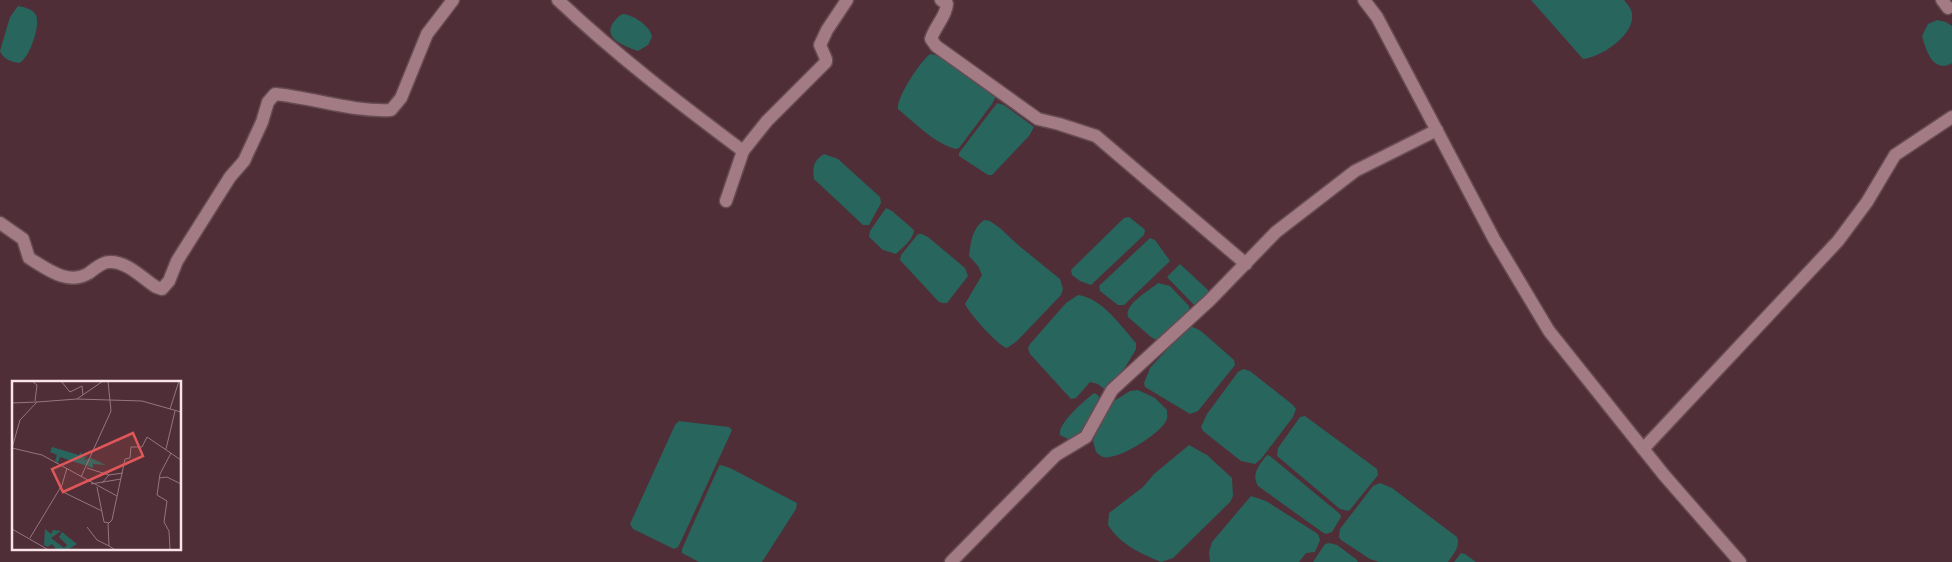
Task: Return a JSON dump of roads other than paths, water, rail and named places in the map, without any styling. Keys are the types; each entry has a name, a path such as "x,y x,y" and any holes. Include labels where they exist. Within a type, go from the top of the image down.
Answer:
{"street":[{"path":"0,223 23,239 29,258 54,273 72,278 82,277 107,261 120,263 156,288 162,289 169,281 177,261 230,177 244,161 262,122 268,102 275,94 304,97 374,111 391,110 401,98 427,34 453,0"},
{"path":"558,0 593,33 679,102 743,150"},
{"path":"726,201 743,150 767,121 826,62 820,45 827,30 847,0"},
{"path":"941,0 947,4 946,11 934,30 931,39 936,46 1038,119 1096,136 1246,264"},
{"path":"1364,0 1377,17 1494,239 1549,331 1643,449 1740,562"},
{"path":"1643,449 1838,241 1866,202 1895,155 1952,118"},
{"path":"951,562 1056,455 1086,437 1112,390 1160,349 1276,232 1355,171 1437,130"}]}
